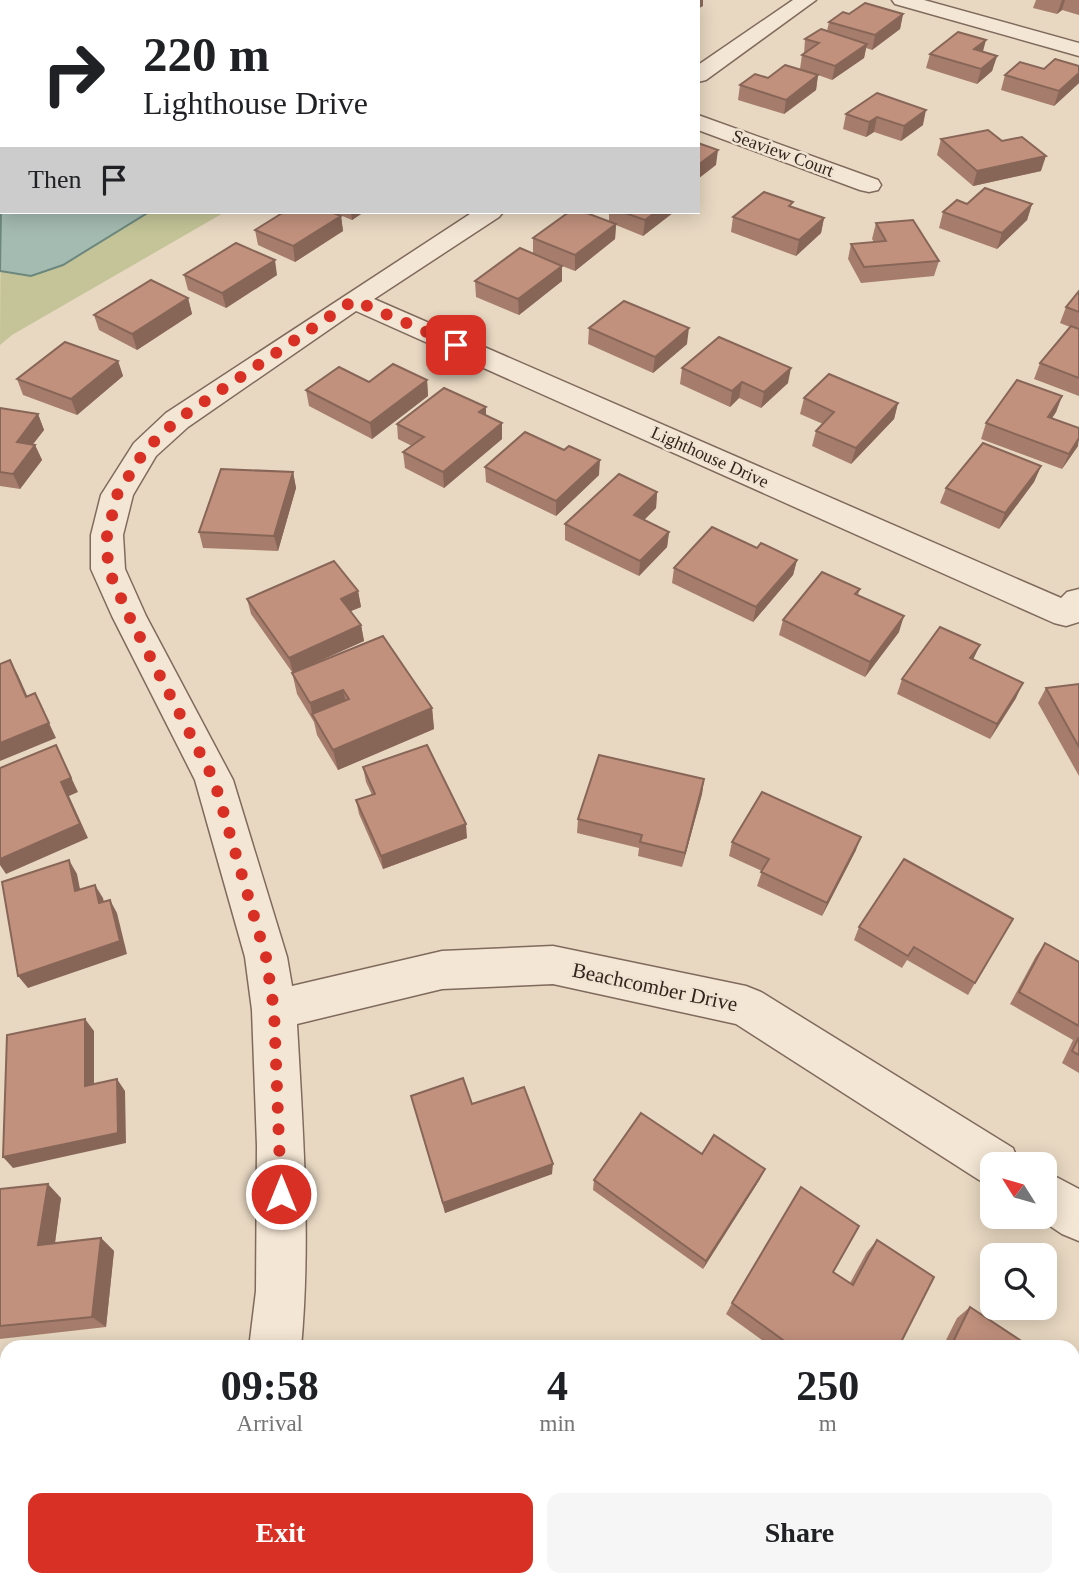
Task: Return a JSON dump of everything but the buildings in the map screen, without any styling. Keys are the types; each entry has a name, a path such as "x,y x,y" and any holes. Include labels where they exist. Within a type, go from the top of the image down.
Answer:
{"street":[{"path":"700,74 806,0"},
{"path":"902,0 1079,50"},
{"name":"Seaview Court","path":"700,123 869,185"},
{"path":"276,1340 281,1291 281,1172 274,1010 266,957 214,780 113,581 108,569 107,536 117,495 145,450 177,420 487,214"},
{"name":"Lighthouse Drive","path":"354,300 1073,607"},
{"name":"Beachcomber Drive","path":"274,1010 442,970 553,965 746,1006 980,1154"},
{"path":"1057,1203 1079,1217"}],"green space":[{"path":"1,214 222,214 12,335 0,345"}],"shaded area":[{"path":"1,214 146,214 63,265 31,276 0,271"}],"route":[{"path":"281,1194 274,1010 266,957 214,780 129,616 108,569 107,536 117,495 145,450 177,420 354,300 456,345"}]}
